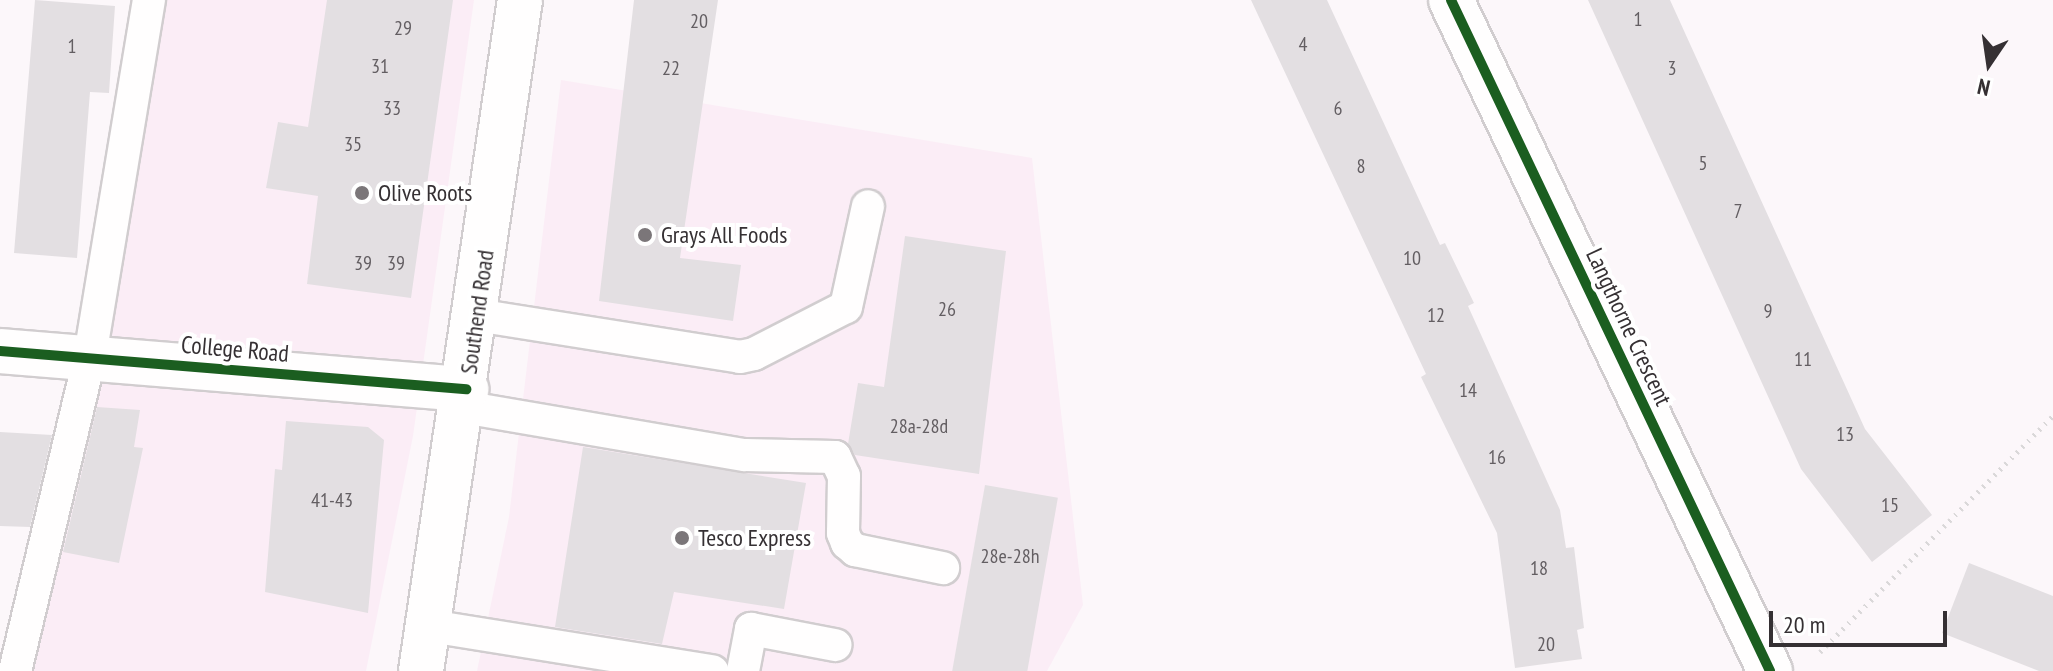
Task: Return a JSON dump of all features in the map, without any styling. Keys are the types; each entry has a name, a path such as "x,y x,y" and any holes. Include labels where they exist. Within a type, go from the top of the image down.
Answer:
{"street":[{"name":"Southend Road","path":"421,671 465,398 520,0"},
{"name":"Langthorne Crescent","path":"1451,0 1770,671"},
{"name":"College Road","path":"0,351 90,356 465,398"}],"lane":[{"path":"15,671 90,356 149,0"},
{"path":"476,315 740,357 754,354 846,307 868,206"},
{"path":"465,398 745,455 835,457 844,476 843,533 847,543 855,550 943,568"},
{"path":"430,626 712,671"},
{"path":"743,671 751,629 835,645"}],"path":[{"path":"1815,663 1817,655 2053,416"}],"shaded area":[{"path":"139,0 474,0 413,436 366,671 7,671 90,309"},
{"path":"561,80 1032,158 1083,605 1047,671 477,671 509,517"}],"building":[{"path":"35,0 115,6 109,93 90,92 77,258 14,253"},
{"path":"327,0 453,0 411,298 307,284 318,196 266,188 278,122 308,127"},
{"path":"634,0 718,0 680,258 741,265 733,321 599,301"},
{"path":"1251,0 1327,0 1440,245 1445,243 1474,303 1468,306 1560,510 1566,548 1574,547 1584,628 1577,630 1582,659 1515,668 1497,533 1421,377 1426,374"},
{"path":"1588,0 1670,0 1865,429 1932,515 1872,562 1801,469"},
{"path":"905,236 1006,251 979,474 855,455 848,444 858,383 884,387"},
{"path":"97,407 140,410 134,447 143,448 119,563 63,552"},
{"path":"286,421 368,427 384,440 368,613 265,592 275,469 282,470"},
{"path":"0,432 52,435 30,527 0,526"},
{"name":"Tesco Express","path":"583,447 806,483 784,609 674,592 662,644 555,627"},
{"path":"985,485 1058,498 1027,671 952,671"},
{"path":"1969,563 2053,596 2053,671 2039,671 1942,633"}],"cycle path":[{"path":"1451,0 1770,671"},
{"path":"0,351 466,389"}],"place":[{"name":"Olive Roots","path":"362,193"},
{"name":"Grays All Foods","path":"645,235"},
{"name":"Tesco Express","path":"682,538"}]}
